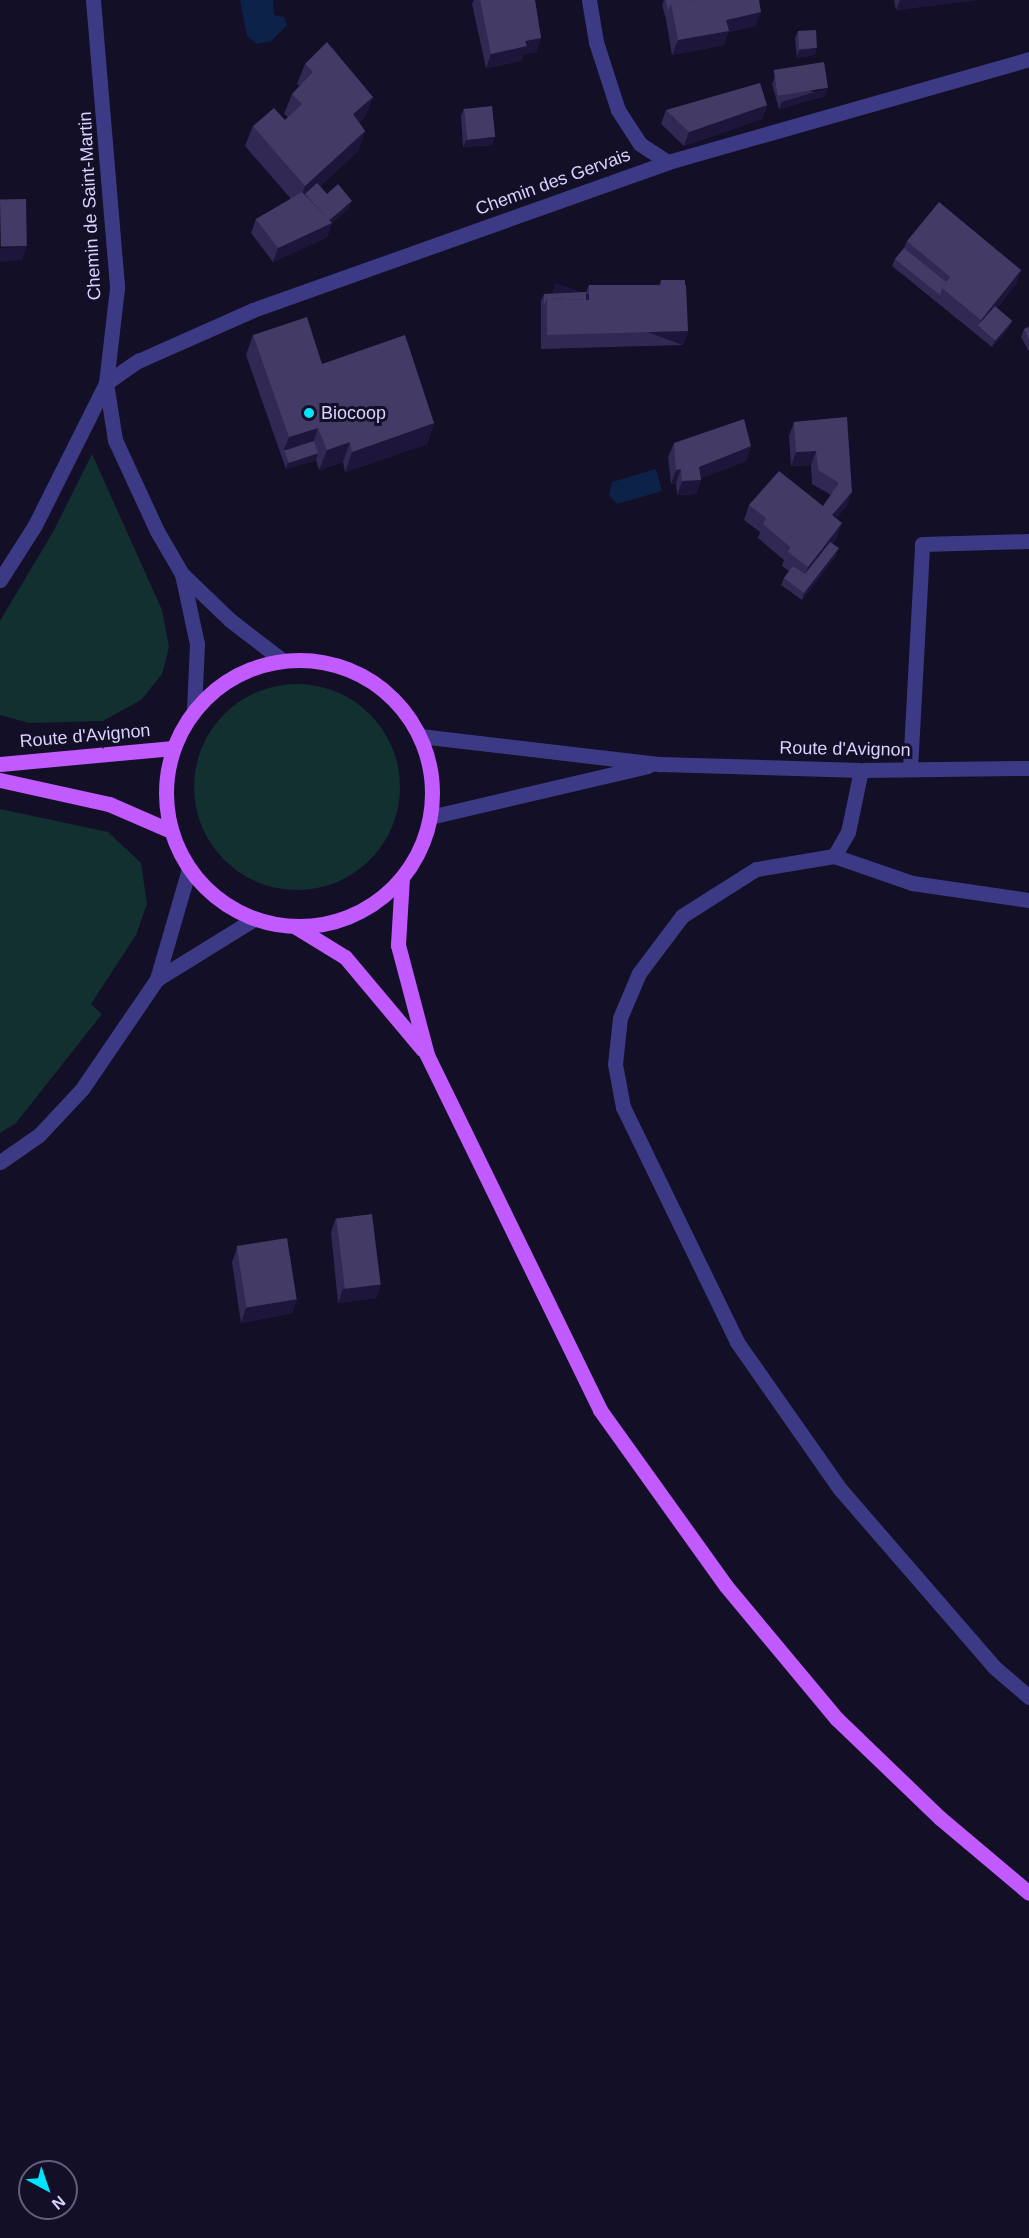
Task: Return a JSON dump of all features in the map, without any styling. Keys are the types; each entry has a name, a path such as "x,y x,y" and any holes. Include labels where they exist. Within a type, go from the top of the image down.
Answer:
{"main road":[{"path":"282,660 324,661 364,676 397,701 420,736 432,775 430,817 420,849 402,877 380,898 355,914 326,924 296,927 254,919 220,902 189,869 171,831 165,789 173,748 194,711 220,685 252,668 282,660"},
{"name":"Route d'Avignon","path":"0,764 173,748"},
{"path":"0,780 109,804 171,831"},
{"path":"402,877 398,945 427,1055 600,1410 713,1568 837,1719 940,1818 1029,1893"},
{"path":"296,927 345,957 427,1055"}],"street":[{"name":"Chemin de Saint-Martin","path":"93,0 117,288 106,383 116,440 157,531 182,574 230,620 282,660"},
{"path":"589,0 596,42 618,110 640,144 668,162"},
{"name":"Chemin des Gervais","path":"106,383 138,361 253,310 668,162 1029,59"},
{"path":"0,580 35,525 106,383"},
{"path":"910,769 921,544 1029,541"},
{"name":"Chemin de Saint-Martin","path":"182,574 197,644 194,711"},
{"path":"420,736 660,764"},
{"path":"430,817 660,764"},
{"name":"Route d'Avignon","path":"660,764 861,770 1029,768"},
{"path":"834,856 848,832 861,770"},
{"path":"1029,900 912,883 834,856 756,869 682,916 639,973 620,1018 615,1064 623,1107 737,1342 840,1489 994,1667 1029,1697"},
{"path":"0,1162 39,1135 82,1089 157,979 189,869"},
{"path":"157,979 254,919"}],"green space":[{"path":"92,454 162,610 169,647 162,674 141,700 103,721 29,723 0,715 0,621 53,532"},
{"path":"287,684 307,684 327,688 346,696 370,714 388,738 396,757 400,787 396,817 388,836 370,860 346,878 327,886 307,890 287,890 267,886 248,878 232,867 217,852 206,836 198,817 194,797 194,777 198,757 206,738 217,722 232,707 248,696 267,688"},
{"path":"0,809 108,832 141,863 147,904 136,935 91,1004 102,1014 16,1123 0,1133"}],"water":[{"path":"240,0 273,0 274,15 284,17 287,25 271,41 257,44 247,36"},
{"path":"656,469 662,491 617,504 609,495 612,482"}],"building":[{"path":"480,0 535,0 541,38 525,41 527,46 491,54"},
{"path":"666,0 690,1 671,4 668,11"},
{"path":"693,0 759,0 761,12 726,20 729,31 678,40 671,4"},
{"path":"816,30 817,48 799,49 798,31"},
{"path":"327,42 373,97 353,114 365,131 305,186 253,126 274,108 285,120 302,104 292,94 313,72 305,64"},
{"path":"824,62 828,88 778,96 774,70"},
{"path":"760,83 767,105 689,132 666,110"},
{"path":"492,106 495,137 467,140 464,109"},
{"path":"317,183 327,194 338,184 352,201 329,220 305,194"},
{"path":"302,192 332,223 278,248 256,219"},
{"path":"0,199 26,199 27,246 1,246"},
{"path":"939,202 1021,270 981,320 942,288 950,277 907,241"},
{"path":"904,248 946,282 940,295 895,259"},
{"path":"661,280 685,280 685,285 661,285"},
{"path":"589,285 686,285 688,331 547,335 547,298 589,300"},
{"path":"586,292 586,300 547,298 544,305 544,294"},
{"path":"995,306 1012,321 995,341 978,326"},
{"path":"307,317 322,364 405,335 434,423 352,452 350,442 327,450 318,428 289,437 253,335"},
{"path":"1029,327 1029,340 1024,329"},
{"path":"847,417 852,492 832,515 842,523 808,567 788,552 790,547 763,524 766,518 749,505 779,471 823,506 839,483 818,470 816,451 796,452 794,422"},
{"path":"744,419 751,446 699,467 701,480 682,481 681,469 676,470 674,443"},
{"path":"314,441 318,453 289,463 285,451"},
{"path":"830,542 839,548 804,593 784,578 793,566 805,574"},
{"path":"372,1214 381,1284 345,1289 336,1218"},
{"path":"287,1238 297,1299 246,1307 237,1246"}],"place":[{"name":"Biocoop","path":"309,413"}]}
